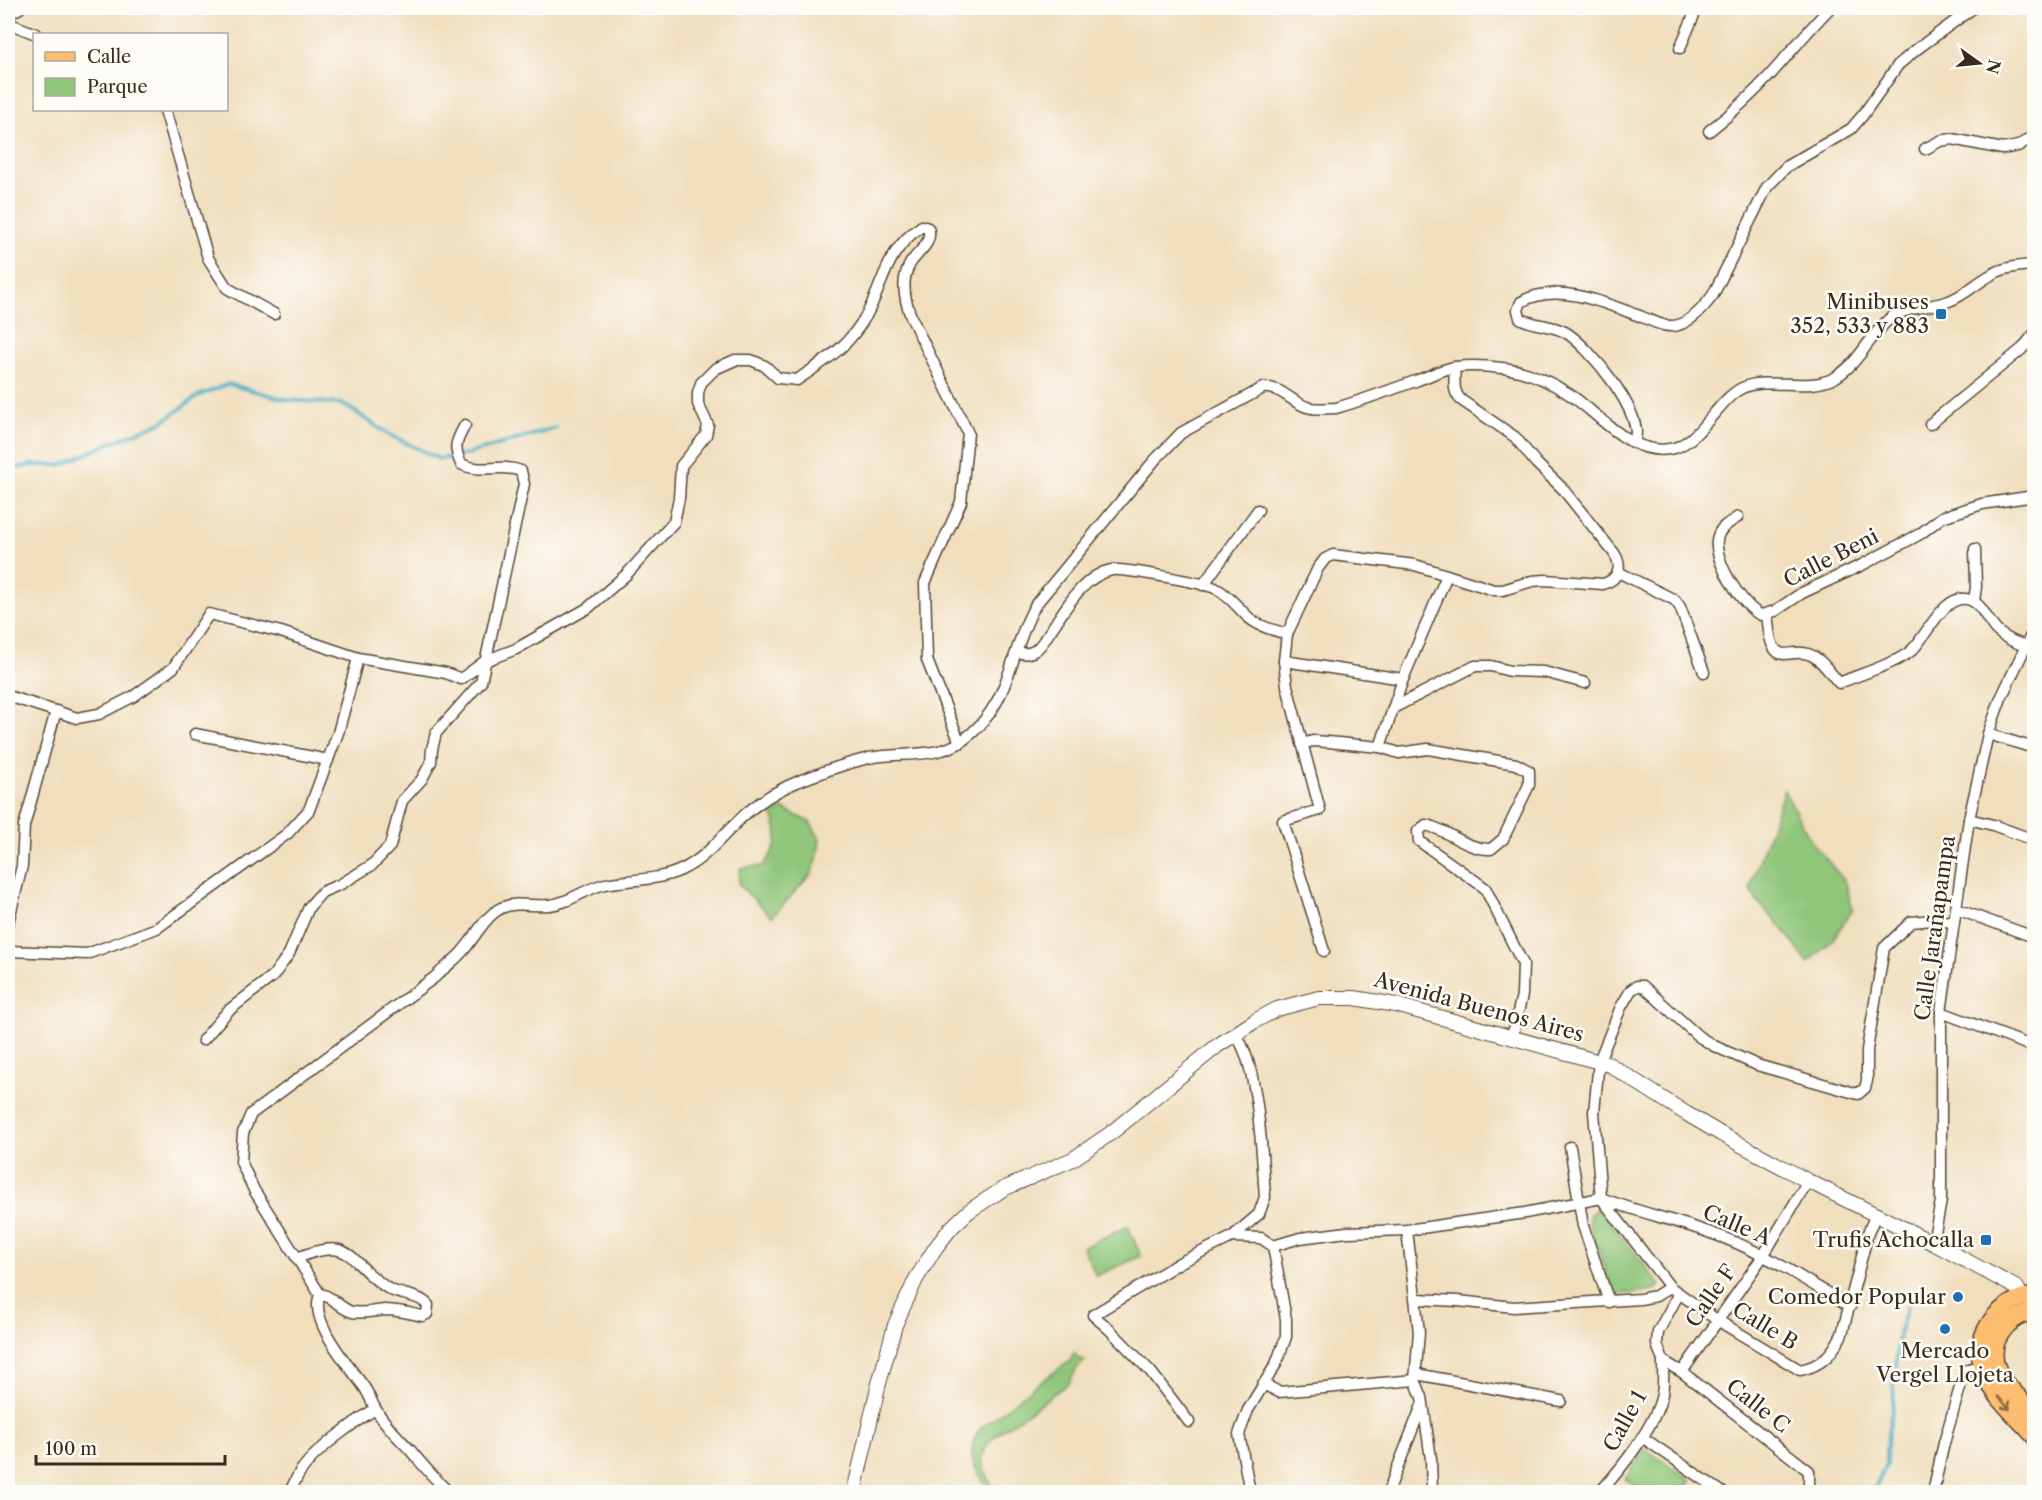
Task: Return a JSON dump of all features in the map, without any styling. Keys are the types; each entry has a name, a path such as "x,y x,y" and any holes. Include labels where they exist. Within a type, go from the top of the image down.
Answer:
{"main road":[{"path":"2029,1304 2010,1304 1993,1319 1985,1334 1981,1350 1981,1366 1984,1377 1993,1392 2034,1436"},
{"path":"2029,1304 2002,1330 1996,1344 1995,1360 2005,1382 2034,1413"}],"street":[{"path":"8,15 20,8"},
{"path":"1680,48 1697,8"},
{"path":"1709,131 1772,74 1808,30 1830,8"},
{"path":"1634,442 1637,433 1635,420 1625,400 1592,355 1566,332 1520,318 1518,310 1521,302 1534,295 1562,294 1609,304 1664,325 1677,326 1684,322 1704,308 1713,295 1767,187 1787,166 1851,129 1898,65 1973,8"},
{"path":"8,23 33,33"},
{"path":"165,111 208,258 227,288 274,314"},
{"path":"1925,149 1940,141 1952,139 2003,150 2018,146 2034,136"},
{"path":"8,696 77,718 99,714 134,696 173,668 209,614 281,632 358,658 446,674 461,679 486,661 516,649 588,608 627,574 674,522 679,498 681,466 706,435 708,425 698,404 698,393 701,383 715,369 735,360 751,360 765,366 778,378 797,380 840,350 851,339 867,314 892,256 922,226 928,228 930,235 909,264 905,279 905,301 968,433 961,502 925,583 927,660 960,743"},
{"path":"321,1296 254,1190 241,1162 243,1133 251,1114 435,976 463,951 492,914 502,907 514,904 551,905 604,884 649,879 680,870 702,858 750,810 781,790 819,773 870,758 926,753 960,743 987,717 998,701 1027,620 1036,604 1154,461 1181,433 1263,388 1276,389 1307,406 1318,409 1336,408 1454,367 1503,368 1523,372 1569,393 1618,434 1634,442 1647,447 1663,449 1676,447 1691,437 1741,388 1755,385 1796,385 1836,377 1857,358 1890,318 1899,313 1949,301 1992,274 2013,266 2034,265"},
{"path":"1930,424 2022,349 2034,334"},
{"path":"1324,951 1283,821 1320,810 1287,686 1284,661 1287,634 1318,568 1325,559 1333,555 1415,565 1503,591 1532,581 1603,584 1611,582 1618,572 1619,561 1614,553 1562,488 1536,463 1515,437 1456,395 1454,367"},
{"path":"203,1040 228,1011 273,976 289,954 309,907 322,892 372,866 390,846 402,801 422,779 431,762 436,733 481,682 524,484 521,471 512,468 471,469 461,465 455,450 465,425"},
{"name":"Calle Beni","path":"1767,614 1802,593 1902,544 1942,517 1982,504 2034,496"},
{"path":"1203,585 1258,510"},
{"path":"1738,517 1723,527 1718,535 1716,547 1739,596 1756,613 1767,614 1771,641 1776,651 1782,654 1809,654 1817,659 1839,683 1890,662 1912,650 1942,610 1955,600 1963,598 1974,601 1997,631 2013,642 2030,647"},
{"path":"1974,601 1975,549"},
{"path":"1017,652 1029,653 1037,648 1089,581 1104,572 1121,569 1214,588 1227,595 1258,624 1287,634"},
{"path":"1618,572 1675,600 1680,607 1704,672"},
{"path":"1380,747 1403,680 1447,575"},
{"name":"Calle Jarañapampa","path":"1933,1243 1941,1202 1941,1012 1969,819 1988,734 2001,698 2030,647 2034,629"},
{"path":"8,951 87,954 157,928 287,834 309,810 338,733 358,658"},
{"path":"1284,661 1403,680"},
{"path":"1393,708 1475,666 1491,666 1510,671 1544,672 1585,683"},
{"path":"8,923 22,866 24,826 56,711"},
{"path":"195,734 327,760"},
{"path":"1988,734 2034,748"},
{"path":"1302,744 1314,741 1380,747 1399,753 1428,748 1516,764 1529,771 1529,785 1519,807 1503,838 1491,849 1470,846 1436,827 1426,825 1418,831 1419,841 1485,888 1523,964 1521,995 1512,1038"},
{"path":"1969,819 2034,840"},
{"path":"1956,909 2034,937"},
{"path":"1232,1237 1261,1239 1273,1246 1300,1238 1347,1232 1407,1230 1601,1198 1594,1112 1599,1061 1621,1007 1631,990 1637,986 1643,987 1698,1036 1714,1046 1757,1065 1858,1094 1865,1088 1867,1081 1867,1050 1884,948 1911,922 1933,920 1954,922"},
{"name":"Avenida Buenos Aires","path":"854,1492 878,1387 896,1325 916,1279 951,1228 969,1211 1003,1189 1073,1159 1102,1139 1235,1034 1277,1009 1319,998 1354,998 1396,1005 1610,1065 1687,1114 1808,1181 2017,1288 2029,1304"},
{"path":"1941,1012 2034,1047"},
{"path":"1189,1422 1150,1372 1093,1315 1181,1262 1232,1237 1259,1214 1265,1197 1254,1086 1247,1055 1235,1034"},
{"path":"1570,1147 1583,1226 1609,1302"},
{"name":"Calle F","path":"1682,1372 1763,1256 1808,1181"},
{"name":"Calle A","path":"1601,1198 1632,1210 1712,1233 1763,1256 1850,1307"},
{"name":"Calle B","path":"1601,1198 1674,1291 1800,1370 1820,1363 1835,1348 1850,1307"},
{"path":"1850,1307 1868,1233 1876,1214"},
{"path":"1407,1230 1419,1332 1416,1377 1423,1402 1431,1459 1432,1492"},
{"path":"1251,1492 1239,1434 1248,1410 1276,1364 1286,1337 1286,1319 1273,1246"},
{"path":"297,1258 316,1251 339,1248 352,1256 388,1288 426,1302 428,1310 422,1316 383,1310 362,1313 347,1310 328,1296 321,1296"},
{"path":"1416,1299 1514,1307 1609,1302 1656,1296 1674,1291"},
{"name":"Calle 1","path":"1600,1492 1621,1469 1642,1437 1662,1393 1663,1361 1657,1344 1658,1332 1674,1291"},
{"path":"321,1296 318,1311 325,1330 339,1354 367,1391 375,1409 449,1492"},
{"name":"Calle C","path":"1663,1361 1682,1372 1809,1471 1809,1492"},
{"path":"1933,1492 1963,1377 1968,1369 1981,1366"},
{"path":"1263,1384 1279,1392 1416,1377 1561,1401"},
{"path":"1388,1492 1423,1402"},
{"path":"290,1492 300,1471 318,1453 355,1421 375,1409"},
{"path":"1642,1437 1722,1492"}],"green space":[{"path":"1784,790 1811,841 1844,880 1853,909 1833,939 1808,963 1783,929 1756,900 1750,888"},
{"path":"783,809 810,822 820,839 817,860 811,874 772,917 739,885 740,868 763,866 777,842 773,814"},
{"path":"1596,1209 1604,1215 1654,1277 1660,1286 1655,1290 1615,1295 1588,1223 1590,1215"},
{"path":"1128,1226 1141,1256 1096,1276 1083,1247"},
{"path":"1074,1353 1085,1361 1077,1368 1069,1383 992,1438 987,1446 983,1465 996,1492 990,1492 973,1462 972,1446 980,1429 1070,1361"},
{"path":"1645,1449 1691,1480 1683,1492 1645,1492 1625,1479"}],"waterway":[{"path":"8,470 31,465 62,465 162,422 198,396 228,384 288,400 343,404 390,435 439,459 464,455 556,428"},
{"path":"1873,1492 1886,1465 1899,1334 1909,1302"}],"place":[{"name":"Minibuses 352, 533 y 883","path":"1941,314"},
{"name":"Trufis Achocalla","path":"1986,1240"},
{"name":"Comedor Popular","path":"1958,1297"},
{"name":"Mercado Vergel Llojeta","path":"1945,1329"}]}
